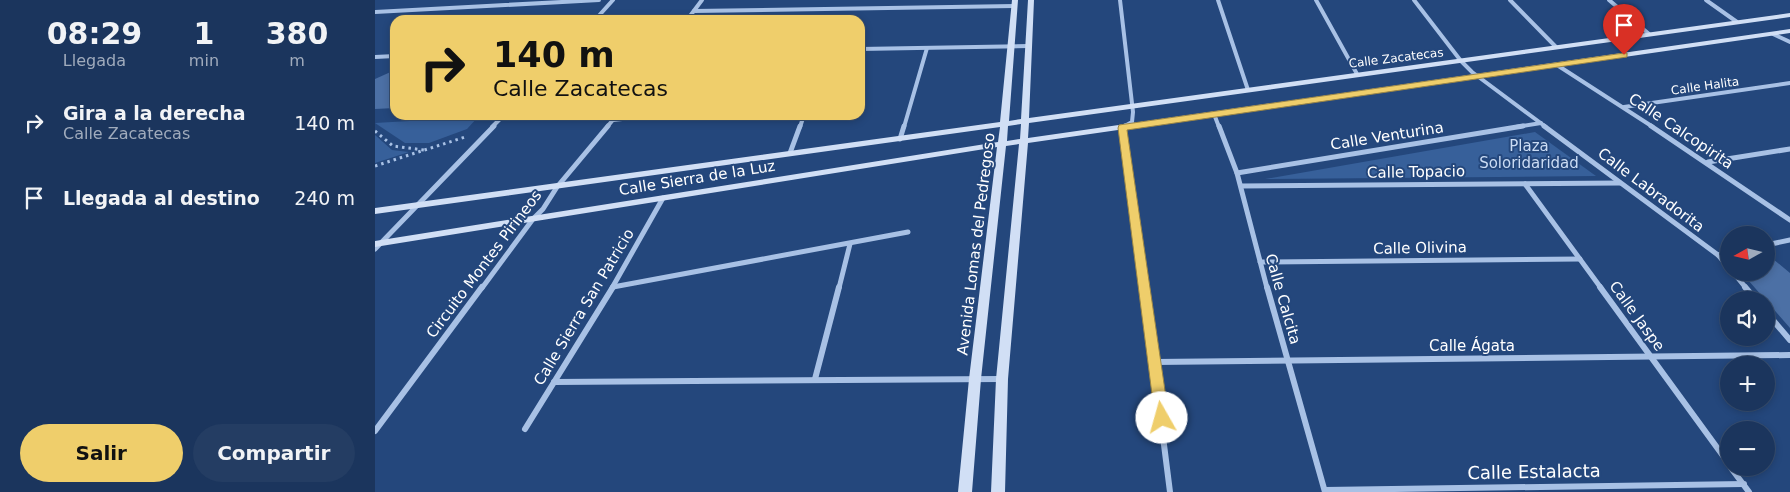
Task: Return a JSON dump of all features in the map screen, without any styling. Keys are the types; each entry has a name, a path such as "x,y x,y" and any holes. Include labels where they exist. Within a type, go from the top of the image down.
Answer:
{"street":[{"path":"375,12 599,0"},
{"path":"600,15 613,0"},
{"path":"690,15 702,0"},
{"path":"998,492 1002,379 1023,141 1031,0"},
{"path":"1120,0 1133,108 1132,122 1122,128 1155,362 1170,492"},
{"path":"1219,0 1248,90"},
{"path":"1316,0 1357,74"},
{"name":"Calle Labradorita","path":"1414,0 1464,64 1475,74 1720,257"},
{"path":"1510,0 1556,47"},
{"path":"1609,0 1649,34"},
{"path":"1706,0 1737,22"},
{"path":"693,11 1014,3"},
{"name":"Avenida Lomas del Pedregoso","path":"965,492 975,378 1004,126 1014,3"},
{"name":"Calle Zacatecas","path":"1004,126 1357,74 1464,64 1556,47 1790,15"},
{"name":"Calle Zacatecas","path":"1023,141 1122,128 1475,74 1557,65 1790,31"},
{"path":"1773,34 1790,42"},
{"path":"865,48 1028,46"},
{"path":"900,139 927,48"},
{"path":"375,57 390,56"},
{"name":"Calle Calcopirita","path":"1557,65 1707,162 1790,220"},
{"name":"Calle Halita","path":"1624,108 1790,83"},
{"name":"Calle Calcita","path":"1214,114 1241,186 1260,262 1325,491"},
{"path":"377,245 391,233 499,120"},
{"name":"Circuito Montes Pirineos","path":"375,431 533,219 613,120"},
{"path":"790,153 802,120"},
{"name":"Calle Venturina","path":"1237,173 1541,123"},
{"name":"Calle Sierra de la Luz","path":"375,211 413,209 556,190 790,153 1004,126"},
{"name":"Calle Sierra de la Luz","path":"377,245 1023,141"},
{"path":"1707,162 1790,148"},
{"name":"Calle Topacio","path":"1241,186 1621,183"},
{"name":"Calle Jaspe","path":"1525,184 1720,452"},
{"name":"Calle Sierra San Patricio","path":"525,429 613,287 663,198"},
{"path":"613,287 908,232"},
{"path":"1775,243 1790,240"},
{"path":"815,379 850,244"},
{"name":"Calle Olivina","path":"1260,262 1580,259"},
{"path":"1740,281 1749,291"},
{"path":"1775,322 1790,340"},
{"name":"Calle Ágata","path":"1155,362 1790,355"},
{"path":"554,382 1002,379"},
{"path":"1737,476 1749,492"},
{"name":"Calle Estalacta","path":"1325,491 1743,484"}],"path":[{"path":"375,131 393,146 427,150"},
{"path":"375,166 472,135"}],"green space":[{"path":"475,120 467,129 429,143 405,143 375,123"},
{"name":"Plaza Soloridaridad","path":"1535,132 1596,176 1265,179"},
{"path":"375,135 392,150 409,152 375,163"}],"building":[{"path":"390,72 390,108 375,109 375,79"},
{"path":"1775,261 1790,273 1790,328 1775,311 1775,291 1758,291 1749,281 1775,281"}],"route":[{"path":"1162,418 1122,128 1624,55"}]}
